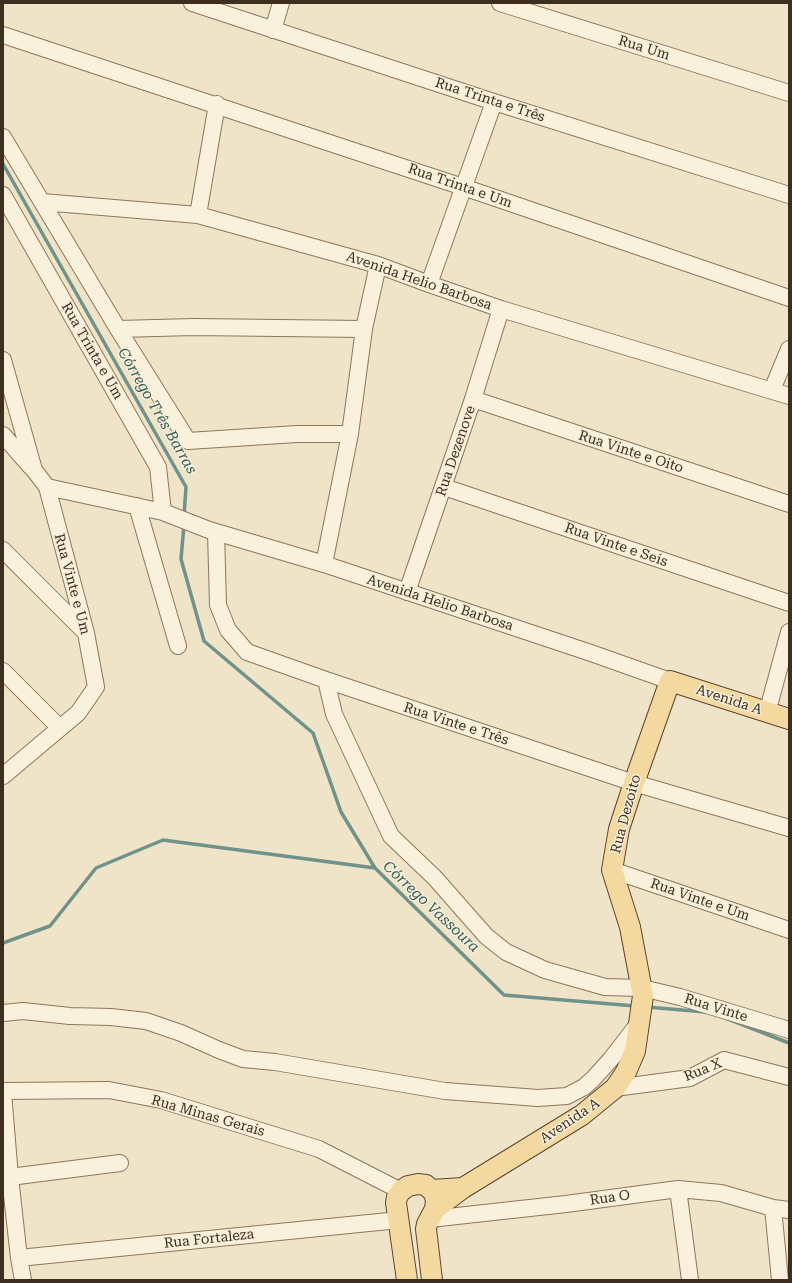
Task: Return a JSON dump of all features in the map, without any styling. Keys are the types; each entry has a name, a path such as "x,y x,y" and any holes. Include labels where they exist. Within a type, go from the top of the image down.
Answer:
{"main road":[{"name":"Avenida A","path":"670,681 789,719"},
{"name":"Rua Dezoito","path":"639,1023 642,992 630,927 612,870 619,829 670,681"},
{"name":"Avenida A","path":"433,1214 463,1188 582,1115 615,1088 626,1072 635,1051 639,1023"},
{"name":"Avenida A","path":"401,1191 408,1186 418,1184 426,1185 432,1190 463,1188"},
{"path":"431,1278 426,1229 433,1214 436,1200 432,1190"},
{"path":"401,1191 397,1197 396,1203 408,1280"}],"street":[{"name":"Rua Trinta e Três","path":"192,3 494,102 789,195"},
{"path":"273,30 281,3"},
{"name":"Rua Um","path":"507,4 789,93"},
{"name":"Rua Trinta e Um","path":"3,35 217,104 789,298"},
{"path":"429,284 494,102"},
{"path":"198,215 217,104"},
{"path":"3,137 118,329 188,441 297,434 350,434"},
{"name":"Rua Trinta e Um","path":"3,195 158,467 170,515"},
{"name":"Avenida Helio Barbosa","path":"42,202 198,215 378,265 501,309 789,396"},
{"path":"324,564 350,434 364,329 378,265"},
{"name":"Rua Dezenove","path":"407,592 444,487 501,309"},
{"path":"118,329 194,327 364,329"},
{"path":"772,390 789,349"},
{"name":"Rua Vinte e Um","path":"3,360 34,470 47,487 86,632 96,687 78,713 3,776"},
{"name":"Rua Vinte e Oito","path":"473,399 789,504"},
{"path":"3,435 34,470"},
{"name":"Avenida Helio Barbosa","path":"47,487 137,506 170,515 212,531 324,564 591,653 670,681"},
{"name":"Rua Vinte e Seis","path":"444,487 789,603"},
{"path":"137,506 178,646"},
{"name":"Rua Vinte e Três","path":"212,531 218,605 228,630 247,652 634,783 789,828"},
{"path":"3,550 86,632"},
{"path":"767,712 789,632"},
{"path":"3,671 60,728"},
{"name":"Rua Vinte","path":"326,680 334,714 391,836 435,878 486,936 506,952 545,970 605,987 680,997 789,1030"},
{"name":"Rua Vinte e Um","path":"612,870 789,930"},
{"path":"3,1013 23,1011 146,1021 243,1059 275,1062 445,1091 538,1098 567,1096 584,1087 611,1059 639,1023"},
{"name":"Rua X","path":"615,1088 690,1078 724,1060 789,1077"},
{"name":"Rua Minas Gerais","path":"3,1092 109,1090 161,1100 319,1149 401,1191"},
{"path":"3,1092 10,1177 19,1258 23,1280"},
{"path":"10,1177 120,1163"},
{"path":"678,1189 690,1280"},
{"name":"Rua O","path":"433,1214 566,1204 678,1189 722,1193 781,1209"},
{"path":"780,1280 781,1209"},
{"name":"Rua Fortaleza","path":"19,1258 399,1220"},
{"path":"408,1280 431,1278"}],"waterway":[{"name":"Córrego Três Barras","path":"3,164 186,487 184,516"},
{"name":"Córrego Três Barras","path":"184,525 181,559 204,641 313,733 341,812 375,868 504,995 635,1006"},
{"name":"Córrego Vassoura","path":"3,943 50,926 96,868 163,840 375,868"},
{"name":"Córrego Vassoura","path":"647,1007 705,1012"},
{"name":"Córrego Vassoura","path":"728,1019 789,1043"}]}
